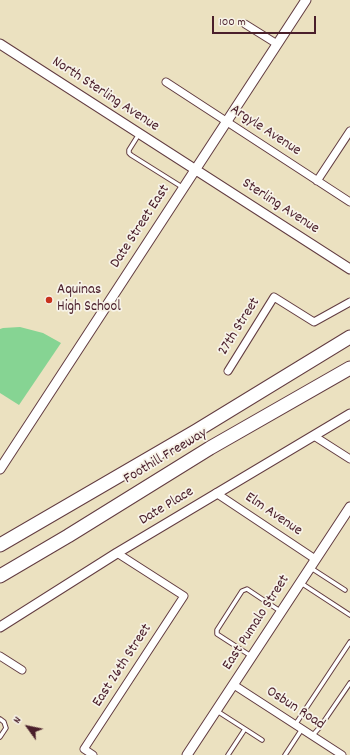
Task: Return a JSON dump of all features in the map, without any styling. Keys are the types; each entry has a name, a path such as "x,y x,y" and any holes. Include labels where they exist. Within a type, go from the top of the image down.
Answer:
{"highway":[{"name":"Foothill Freeway","path":"0,545 196,431 350,337"},
{"name":"Foothill Freeway","path":"1,576 210,448 350,368"}],"street":[{"name":"Date Street East","path":"0,469 306,0"},
{"path":"245,24 277,44"},
{"name":"North Sterling Avenue","path":"0,46 195,170"},
{"name":"Argyle Avenue","path":"166,82 350,202"},
{"path":"317,181 350,131"},
{"name":"Sterling Avenue","path":"195,170 350,269"},
{"name":"27th Street","path":"228,371 274,297 314,322 350,302"},
{"name":"Date Place","path":"0,627 117,553 350,414"},
{"path":"314,436 350,459"},
{"name":"Elm Avenue","path":"216,493 316,559"},
{"name":"East Pumalo Street","path":"188,755 350,507"},
{"name":"East 26th Street","path":"93,755 84,749 184,596 117,553"},
{"path":"0,656 22,670"},
{"name":"Osbun Road","path":"234,685 342,755"}],"lane":[{"path":"139,134 129,150 129,153 183,188"},
{"path":"310,568 345,590"},
{"path":"300,582 350,615"},
{"path":"252,657 217,634 217,630 242,591 246,589 281,612"},
{"path":"295,725 350,642"},
{"path":"312,736 320,727 350,683"},
{"path":"217,711 262,740"},
{"path":"0,719 4,722 6,728 0,737"},
{"path":"228,755 245,729"},
{"path":"285,755 302,729"}],"green space":[{"path":"20,327 43,333 61,343 19,405 0,393 0,329"}],"place":[{"name":"Aquinas High School","path":"49,300"}]}
